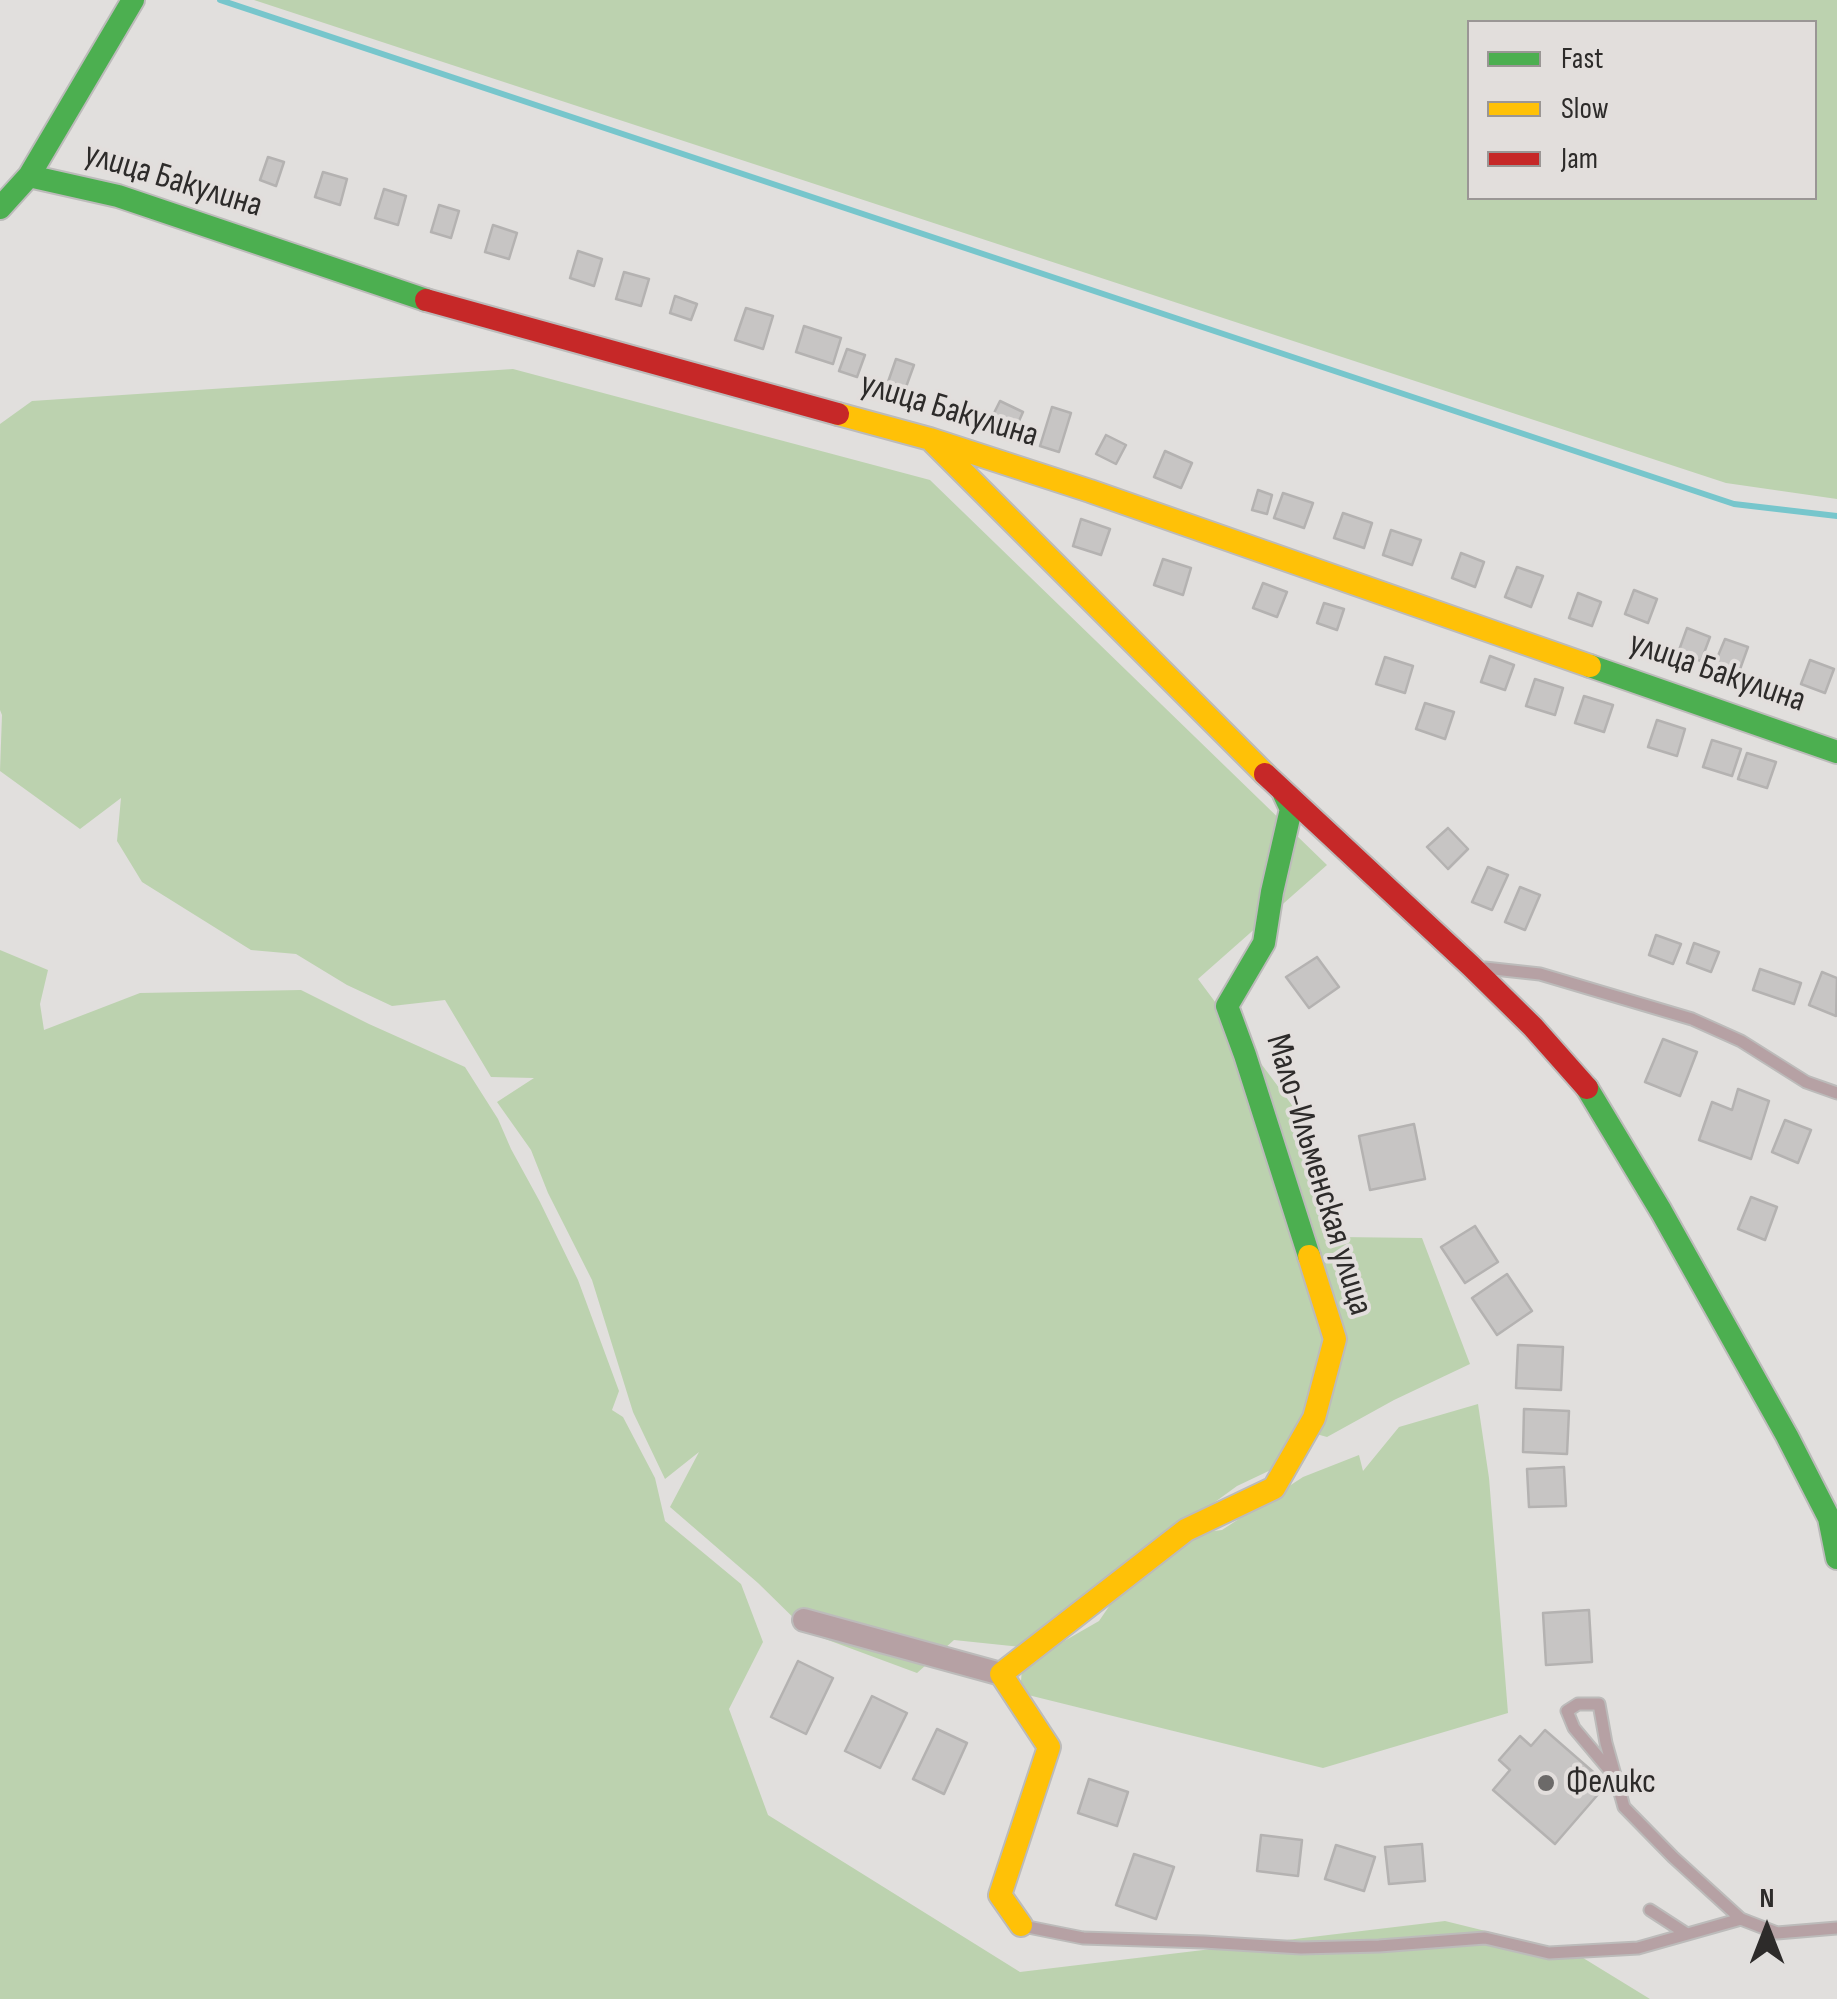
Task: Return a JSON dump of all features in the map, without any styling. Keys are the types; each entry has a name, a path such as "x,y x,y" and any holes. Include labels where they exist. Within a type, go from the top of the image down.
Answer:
{"street":[{"path":"0,208 29,176 132,0"},
{"name":"улица Бакулина","path":"29,176 118,196 449,308 930,439 1090,491 1837,752"},
{"path":"930,439 1284,794 1533,1027 1587,1087 1833,1517 1837,1558"},
{"name":"Мало-Ильменская улица","path":"1001,1674 1186,1530 1274,1488 1314,1418 1335,1338 1227,1006 1264,943 1291,809 1284,794"},
{"path":"804,1620 1001,1674 1049,1747 1000,1895 1021,1925"}],"lane":[{"path":"1471,966 1540,974 1692,1019 1741,1041 1806,1082 1837,1093"},
{"path":"1616,1778 1574,1728 1567,1711 1578,1704 1600,1704 1606,1743 1616,1778 1624,1807 1741,1920 1778,1933 1837,1928"},
{"path":"1650,1910 1688,1934"},
{"path":"1021,1925 1083,1938 1301,1948 1486,1938 1549,1953 1638,1948 1741,1920"}],"green space":[{"path":"254,0 1837,0 1837,499 1726,483"},
{"path":"513,369 930,480 1327,865 1198,979 1312,1132 1339,1237 1422,1238 1470,1364 1327,1437 1302,1430 1294,1459 1237,1486 1167,1537 1222,1530 1303,1477 1359,1455 1363,1471 1399,1427 1478,1404 1489,1478 1508,1713 1323,1768 1020,1693 1023,1656 1052,1648 1099,1621 1145,1554 1021,1647 954,1640 917,1673 809,1633 670,1507 699,1452 665,1479 633,1412 592,1280 531,1150 497,1102 534,1078 491,1077 445,1000 392,1006 296,954 251,950 142,882 117,841 121,798 80,829 0,771 0,424 32,401"},
{"path":"0,950 48,970 40,1004 44,1030 140,993 301,990 465,1067 498,1119 578,1280 619,1391 612,1410 623,1417 655,1478 665,1521 741,1584 763,1642 729,1709 768,1815 1020,1972 1445,1921 1575,1953 1650,1999 0,1999"}],"building":[{"path":"268,157 284,162 276,186 260,180"},
{"path":"323,172 347,179 340,205 315,197"},
{"path":"384,189 406,196 398,225 375,218"},
{"path":"439,205 459,211 451,238 431,232"},
{"path":"493,225 517,233 509,259 485,252"},
{"path":"578,251 602,259 594,286 570,278"},
{"path":"624,272 649,279 641,306 616,299"},
{"path":"675,296 697,304 691,320 670,313"},
{"path":"746,308 773,316 763,349 735,340"},
{"path":"804,326 841,338 833,364 796,352"},
{"path":"847,349 865,355 857,377 839,371"},
{"path":"896,359 914,365 906,387 888,382"},
{"path":"1000,401 1023,412 1014,432 990,421"},
{"path":"1052,407 1071,413 1059,452 1040,446"},
{"path":"1106,435 1126,445 1116,464 1096,454"},
{"path":"1165,451 1192,463 1181,488 1154,477"},
{"path":"1258,490 1272,495 1267,514 1252,510"},
{"path":"1283,493 1313,503 1304,528 1274,518"},
{"path":"1343,513 1372,523 1364,548 1334,538"},
{"path":"1081,519 1110,529 1101,555 1073,546"},
{"path":"1391,530 1421,540 1412,565 1383,555"},
{"path":"1461,553 1484,562 1475,587 1452,578"},
{"path":"1163,559 1191,568 1183,595 1154,585"},
{"path":"1517,567 1543,576 1531,607 1505,597"},
{"path":"1263,583 1287,592 1277,617 1253,608"},
{"path":"1634,590 1657,599 1648,623 1625,614"},
{"path":"1578,593 1601,602 1592,626 1569,618"},
{"path":"1324,603 1344,609 1337,630 1317,623"},
{"path":"1687,628 1710,637 1701,661 1678,653"},
{"path":"1725,639 1748,647 1739,672 1715,663"},
{"path":"1490,656 1514,665 1505,690 1481,682"},
{"path":"1385,657 1413,666 1405,693 1376,684"},
{"path":"1810,660 1834,669 1825,693 1801,684"},
{"path":"1535,679 1563,688 1555,715 1526,706"},
{"path":"1584,696 1613,705 1604,732 1575,723"},
{"path":"1425,703 1454,712 1445,739 1416,729"},
{"path":"1657,720 1685,729 1677,756 1648,747"},
{"path":"1712,740 1741,749 1732,776 1703,767"},
{"path":"1747,753 1776,762 1767,788 1738,779"},
{"path":"1448,828 1468,849 1448,869 1427,847"},
{"path":"1488,867 1508,875 1492,910 1472,902"},
{"path":"1520,887 1540,895 1525,930 1505,922"},
{"path":"1656,935 1681,944 1673,964 1649,955"},
{"path":"1694,943 1719,952 1711,972 1687,963"},
{"path":"1317,957 1339,987 1309,1008 1286,977"},
{"path":"1760,969 1801,983 1794,1004 1753,990"},
{"path":"1822,972 1837,978 1836,1016 1809,1005"},
{"path":"1663,1039 1697,1052 1680,1096 1645,1082"},
{"path":"1738,1089 1769,1101 1751,1159 1699,1140 1712,1102 1732,1110"},
{"path":"1785,1120 1811,1130 1798,1163 1772,1152"},
{"path":"1414,1124 1425,1179 1370,1190 1359,1136"},
{"path":"1751,1197 1777,1207 1765,1240 1738,1229"},
{"path":"1475,1226 1498,1262 1465,1283 1441,1247"},
{"path":"1507,1274 1532,1311 1497,1335 1472,1298"},
{"path":"1518,1345 1563,1347 1561,1390 1516,1388"},
{"path":"1524,1409 1569,1411 1567,1454 1523,1452"},
{"path":"1564,1467 1566,1506 1529,1507 1527,1469"},
{"path":"1589,1610 1592,1662 1546,1665 1543,1613"},
{"path":"798,1661 833,1678 806,1734 771,1717"},
{"path":"872,1696 907,1713 880,1768 845,1751"},
{"path":"937,1729 967,1743 944,1794 913,1779"},
{"path":"1545,1730 1607,1784 1555,1844 1493,1790 1510,1770 1499,1760 1520,1736 1531,1746"},
{"path":"1089,1779 1128,1792 1117,1826 1078,1813"},
{"path":"1261,1835 1302,1840 1298,1876 1257,1871"},
{"path":"1422,1844 1425,1881 1389,1884 1385,1847"},
{"path":"1336,1845 1375,1857 1364,1891 1325,1879"},
{"path":"1134,1854 1174,1867 1156,1919 1116,1905"}],"waterway":[{"path":"220,0 1734,504 1837,516"}],"traffic: fast":[{"path":"0,208 29,176 133,0"},
{"path":"29,176 118,196 426,300"},
{"path":"1590,666 1837,752"},
{"path":"1284,794 1291,809 1264,943 1227,1006 1309,1256"},
{"path":"1587,1088 1787,1436 1829,1518 1837,1558"}],"traffic: slow":[{"path":"838,414 1090,491 1590,666"},
{"path":"933,442 1265,774"},
{"path":"1021,1925 1000,1895 1049,1747 1001,1674 1186,1530 1274,1488 1314,1418 1335,1339 1309,1256"}],"traffic: jam":[{"path":"426,300 838,414"},
{"path":"1265,774 1471,966 1587,1088"}],"place":[{"name":"Феликс","path":"1546,1783"}]}
